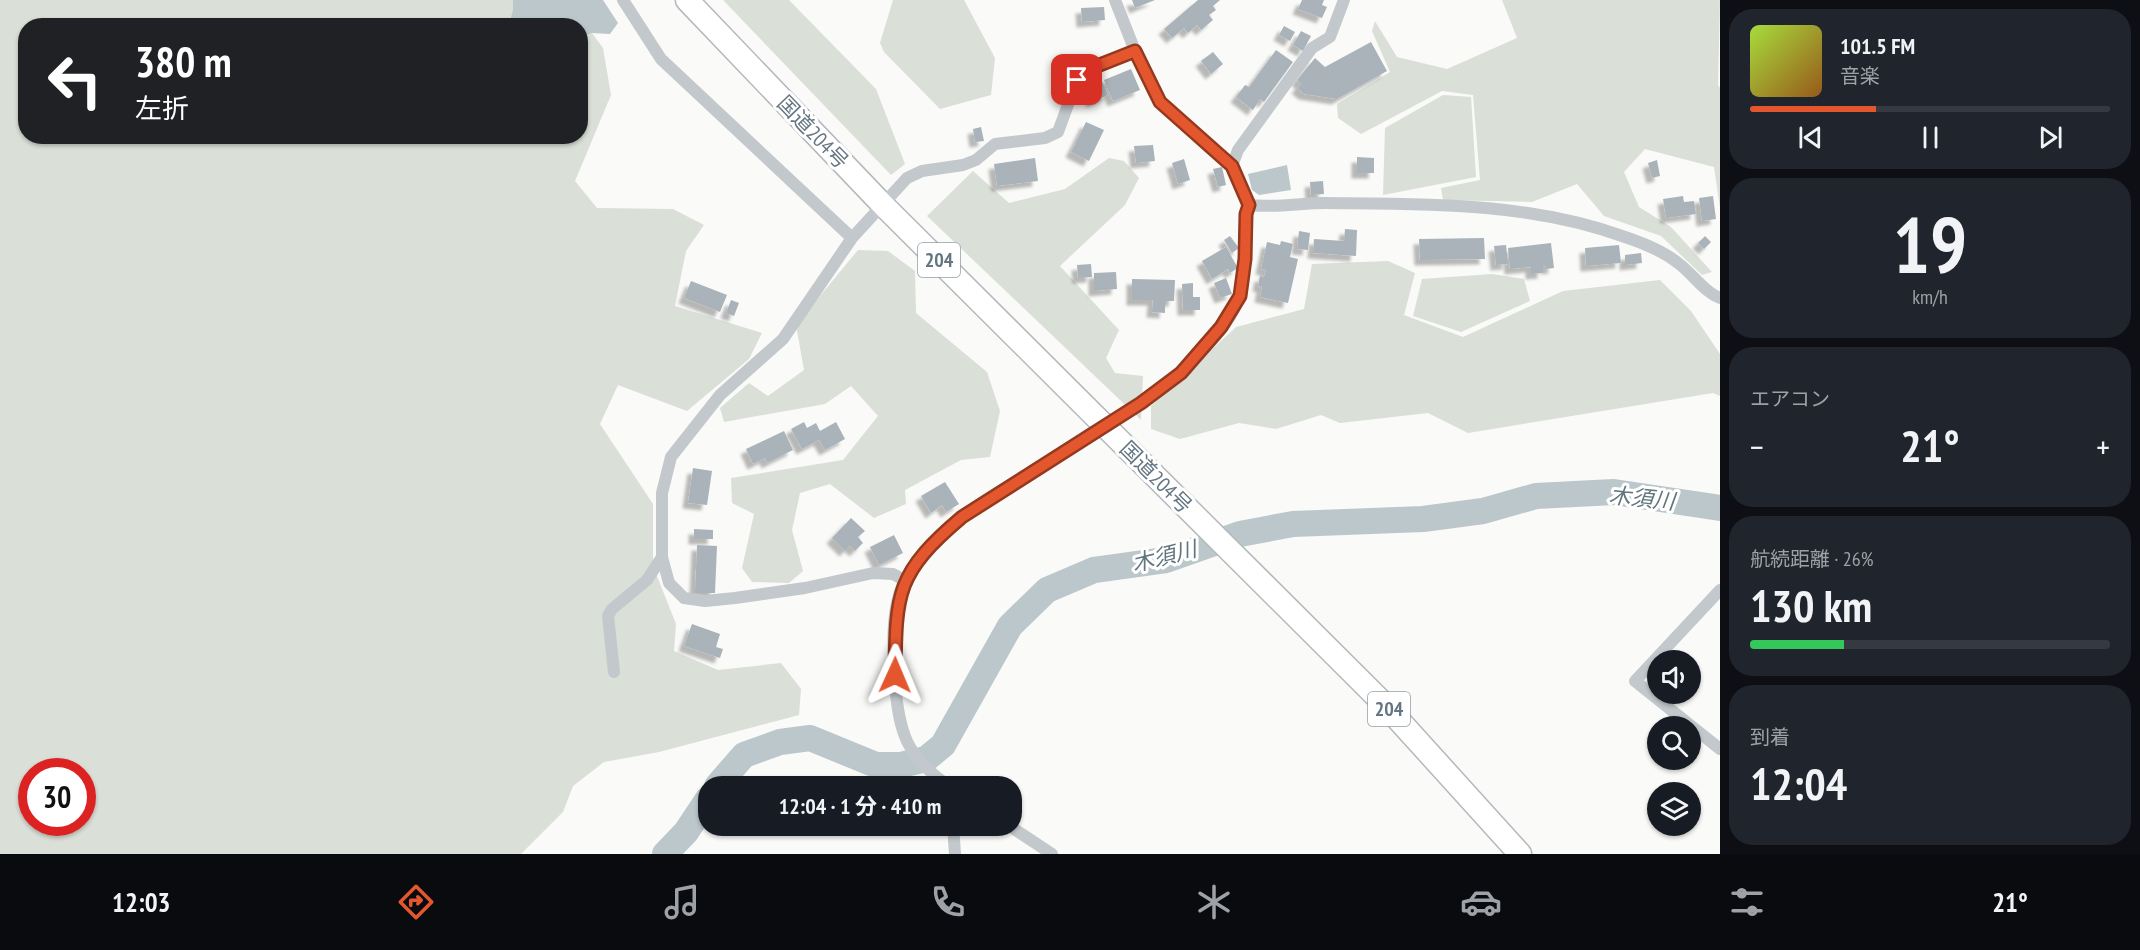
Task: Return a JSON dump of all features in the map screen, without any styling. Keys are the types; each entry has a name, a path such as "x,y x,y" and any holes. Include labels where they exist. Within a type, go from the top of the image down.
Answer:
{"highway":[{"name":"国道204号","path":"687,0 884,206 1386,706 1520,854"}],"street":[{"path":"624,0 661,59 852,238"},
{"path":"934,776 907,743 898,718 895,675 896,618 904,580 936,539 962,517 1141,403 1181,373 1221,327 1240,296 1245,259 1246,214 1249,205 1232,166 1160,102 1135,51 1115,0"},
{"path":"1232,166 1238,150 1312,48 1330,37 1344,0"},
{"path":"904,580 893,574 873,573 805,588 705,601 684,598 669,583 662,557 662,493 671,457 720,396 783,339 852,238 884,206 907,178 922,171 963,165 976,159 995,144 1045,138 1058,132 1077,80 1097,66 1135,51"},
{"path":"1249,205 1345,203 1487,207 1522,211 1623,236 1652,248 1678,262 1711,295 1720,298"},
{"path":"614,672 608,616 612,609 647,580 662,557"},
{"path":"1720,590 1635,681 1720,749"},
{"path":"1022,834 1052,854"},
{"path":"954,836 955,854"}],"shaded area":[{"path":"0,0 513,0 514,10 511,18 18,18 18,144 588,144 588,34 592,33 603,48 611,95 575,181 597,208 673,209 704,225 686,251 675,306 762,333 749,359 687,411 618,385 600,424 653,504 653,566 676,624 674,651 718,670 781,663 801,689 799,715 659,752 604,762 573,786 563,812 521,854 0,854"},
{"path":"513,0 603,0 618,23 610,34 588,34 588,18 511,18"},
{"path":"723,0 789,0 876,89 905,164 891,175"},
{"path":"893,0 964,0 995,58 991,95 940,109 884,52 880,43"},
{"path":"1502,0 1720,0 1718,85 1720,88 1720,208 1714,167 1645,149 1624,172 1639,207 1671,227 1712,272 1702,275 1661,236 1604,216 1577,184 1532,202 1443,200 1441,188 1480,180 1473,95 1442,91 1361,134 1338,118 1337,104 1390,72 1372,31 1375,21 1397,57 1447,69 1517,38"},
{"path":"1443,95 1471,97 1476,177 1383,195 1385,128"},
{"path":"1109,158 1124,161 1139,178 1125,205 1060,266 1119,330 1106,358 1115,373 1143,376 1141,420 927,216 973,171 1009,203 1065,189"},
{"path":"1287,165 1291,190 1259,195 1252,190 1248,174"},
{"path":"858,250 888,251 915,271 916,313 987,372 1000,411 990,457 961,460 905,490 906,504 874,518 830,484 800,493 792,530 803,571 789,583 752,582 742,568 754,514 732,503 731,478 843,460 878,416 851,386 825,404 724,422 720,408 749,383 768,396 804,370 796,325"},
{"path":"1388,261 1415,273 1404,315 1463,337 1563,291 1660,280 1691,311 1720,354 1720,396 1713,393 1468,433 1428,413 1340,423 1321,415 1276,429 1239,423 1180,439 1151,429 1151,406 1236,327 1304,309 1312,264"},
{"path":"1492,274 1524,279 1530,301 1461,332 1413,316 1422,279"}],"building":[{"path":"1132,0 1155,0 1135,8"},
{"path":"1198,0 1220,0 1213,6 1216,10 1209,15 1213,20 1201,30 1197,25 1188,33 1184,28 1172,38 1164,29"},
{"path":"1302,0 1324,0 1322,5 1327,7 1322,18 1298,9"},
{"path":"1104,7 1105,20 1082,22 1081,8"},
{"path":"1284,26 1295,32 1290,41 1279,35"},
{"path":"1301,31 1311,36 1303,51 1293,45"},
{"path":"1371,42 1387,71 1337,99 1304,94 1297,88 1301,84 1297,80 1315,58 1325,67"},
{"path":"1276,50 1293,62 1264,102 1260,99 1253,110 1236,97 1245,85 1249,87"},
{"path":"1213,52 1223,64 1211,74 1201,61"},
{"path":"1131,69 1140,90 1113,101 1104,80"},
{"path":"1101,79 1108,95 1092,102 1086,85"},
{"path":"1086,122 1104,130 1089,161 1071,152"},
{"path":"981,127 984,141 975,142 973,129"},
{"path":"1153,145 1155,161 1136,163 1134,146"},
{"path":"1357,157 1374,158 1374,173 1357,173"},
{"path":"1035,158 1038,181 997,186 994,164"},
{"path":"1184,159 1190,180 1178,184 1172,163"},
{"path":"1657,160 1660,176 1652,178 1648,163"},
{"path":"1222,167 1226,185 1218,187 1213,169"},
{"path":"1323,181 1324,194 1311,195 1310,182"},
{"path":"1683,196 1684,202 1694,201 1696,214 1666,218 1663,199"},
{"path":"1713,196 1716,219 1702,221 1699,198"},
{"path":"1345,229 1357,230 1356,256 1313,253 1314,239 1344,241"},
{"path":"1299,231 1310,233 1308,250 1297,249"},
{"path":"1230,236 1239,248 1232,253 1224,240"},
{"path":"1705,236 1711,242 1704,249 1698,243"},
{"path":"1484,238 1485,259 1420,260 1419,239"},
{"path":"1281,241 1293,244 1290,257 1298,259 1288,303 1260,297 1262,287 1258,286 1260,276 1264,277 1266,270 1261,269 1267,242 1280,245"},
{"path":"1551,243 1554,268 1546,269 1546,265 1543,265 1543,273 1531,274 1531,267 1510,269 1508,248"},
{"path":"1506,245 1508,264 1496,265 1494,246"},
{"path":"1619,245 1621,263 1586,266 1585,248"},
{"path":"1226,247 1238,268 1230,273 1228,269 1212,279 1202,261"},
{"path":"1641,253 1642,263 1625,265 1625,255"},
{"path":"1091,264 1092,277 1078,278 1077,265"},
{"path":"1116,272 1117,289 1094,291 1094,273"},
{"path":"1226,278 1232,294 1220,298 1214,283"},
{"path":"1132,279 1175,280 1174,301 1165,301 1165,313 1152,312 1153,300 1132,300"},
{"path":"691,281 727,295 720,312 684,298"},
{"path":"1193,283 1193,297 1200,297 1200,310 1183,310 1182,284"},
{"path":"731,300 739,303 734,316 726,313"},
{"path":"804,422 807,428 816,423 820,431 836,422 845,439 825,450 819,440 802,449 791,429"},
{"path":"784,431 793,450 767,463 765,458 753,464 746,449"},
{"path":"693,468 712,471 707,505 688,503"},
{"path":"945,482 959,504 946,512 942,505 931,513 921,496"},
{"path":"851,518 865,531 858,537 863,543 855,551 850,546 845,551 832,538"},
{"path":"694,529 713,530 713,539 694,539"},
{"path":"894,535 903,553 879,565 870,547"},
{"path":"697,545 717,546 715,593 695,593"},
{"path":"692,624 720,634 716,647 723,649 720,658 684,646"}],"waterway":[{"name":"木須川","path":"726,776 744,755 780,742 810,738 876,765 901,765 926,759 943,745 1010,626 1047,590 1094,570 1166,560 1240,534 1293,524 1423,519 1483,511 1536,496 1614,492 1720,508"},
{"name":"木須川","path":"665,854 686,832 698,814"}],"route":[{"path":"895,675 898,599 904,580 936,539 962,517 1141,403 1181,373 1221,327 1240,296 1245,259 1246,214 1249,205 1232,166 1160,102 1135,51 1097,66 1077,80"}]}
